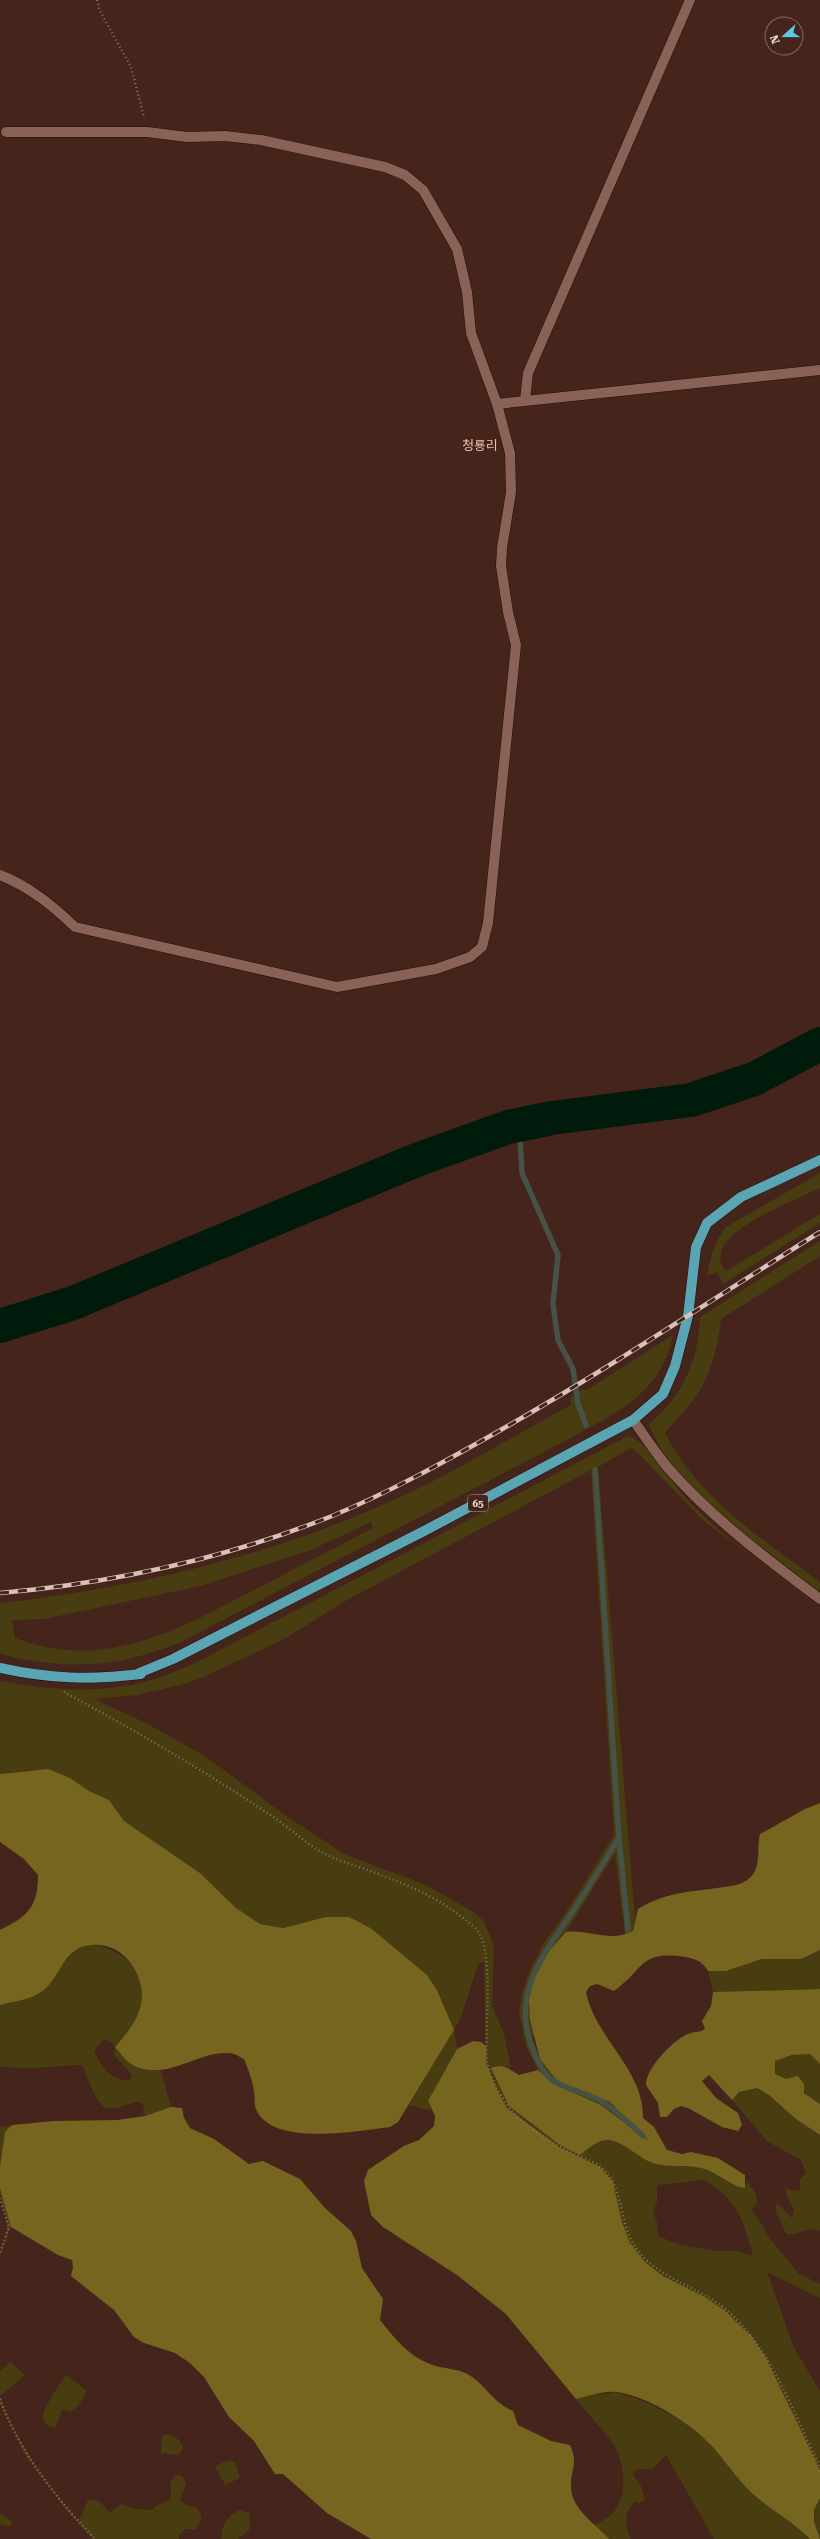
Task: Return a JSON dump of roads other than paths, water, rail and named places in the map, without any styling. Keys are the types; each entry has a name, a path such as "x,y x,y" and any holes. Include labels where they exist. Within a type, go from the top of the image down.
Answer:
{"main road":[{"name":"65","path":"0,1668 34,1676 91,1679 141,1674 139,1673 173,1659 433,1526 633,1420 663,1394 675,1366 688,1316 696,1247 707,1223 741,1197 820,1160"}],"street":[{"path":"526,400 528,373 690,0"},
{"path":"0,875 15,881 49,902 75,927 337,987 436,969 470,957 482,947 488,923 516,645 508,612 501,566 502,548 511,492 510,454 497,404 471,333 467,292 457,248 435,207 423,190 405,175 385,167 261,140 225,136 187,137 147,132 6,132"},
{"path":"497,404 820,370"},
{"path":"633,1420 669,1468 703,1504 768,1560 820,1599"}],"waterway":[{"path":"0,1326 73,1303 414,1161 508,1127 552,1118 691,1100 754,1079 820,1044"},
{"path":"508,1127 520,1137 522,1173 558,1255 553,1303 558,1340 573,1369 578,1404 586,1425"},
{"path":"595,1470 619,1838 628,1930"},
{"path":"619,1838 544,1954 529,1987 526,2005 526,2024 531,2045 537,2059 544,2072 551,2079 564,2086 598,2099 619,2114 643,2136"}],"railway":[{"path":"0,1593 85,1583 211,1556 292,1531 354,1507 437,1465 540,1407 820,1232"}],"district":[{"name":"청룡리","path":"480,445"}]}
